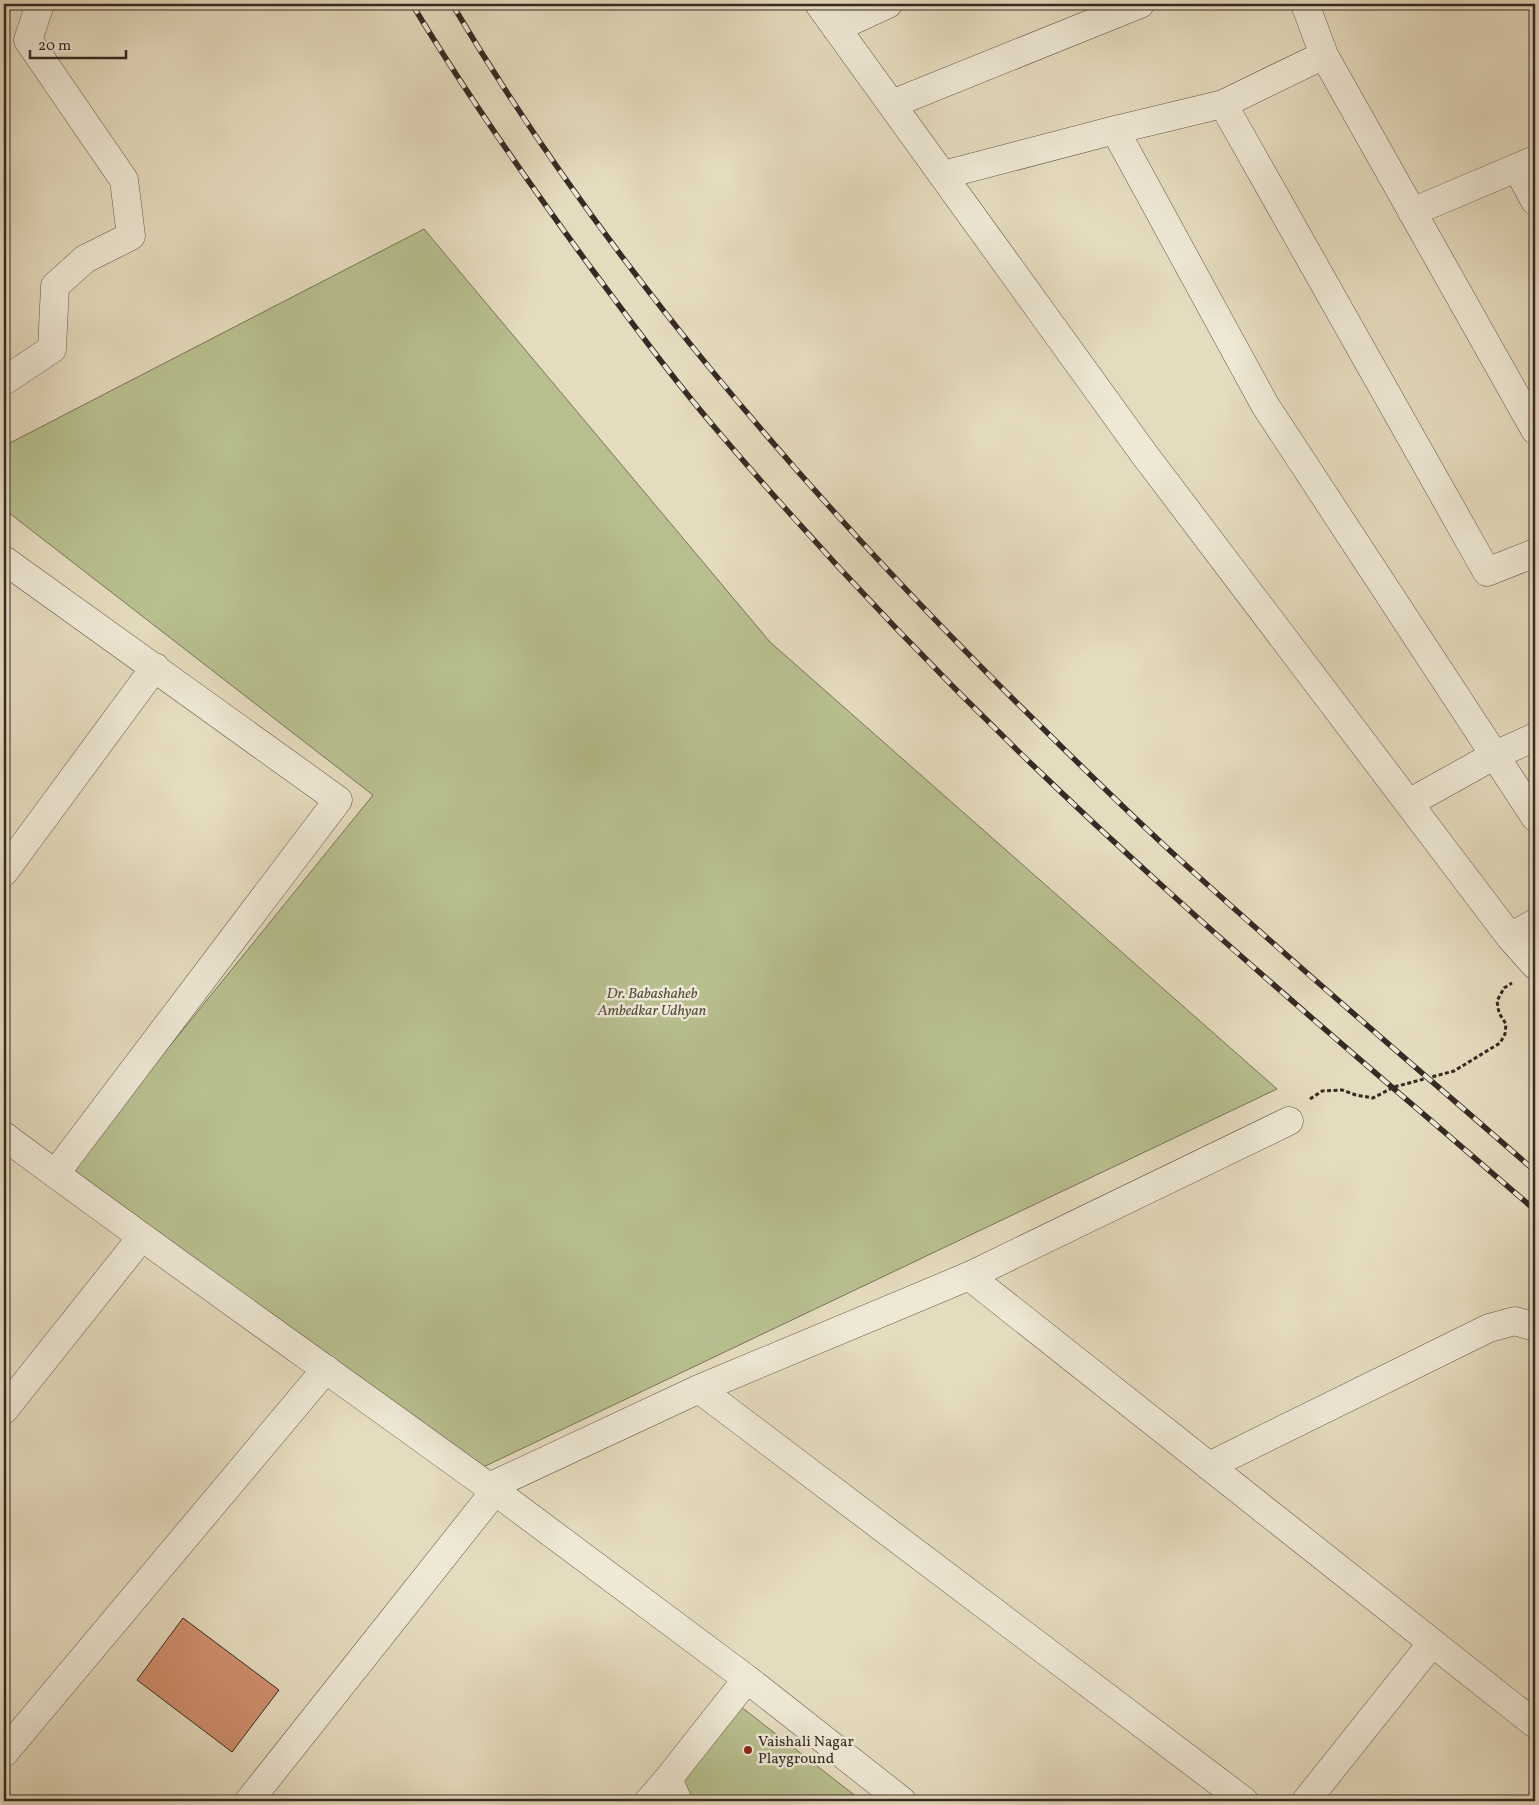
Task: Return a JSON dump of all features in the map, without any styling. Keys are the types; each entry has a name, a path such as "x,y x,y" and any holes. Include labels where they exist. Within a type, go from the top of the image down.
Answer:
{"street":[{"path":"4,381 52,349 55,286 85,259 132,236 124,180 28,40 40,4"},
{"path":"819,4 1144,454 1510,936 1528,972"},
{"path":"836,28 888,4"},
{"path":"892,104 1140,4"},
{"path":"1305,4 1324,55 1535,430"},
{"path":"943,175 1114,130 1223,104 1324,55"},
{"path":"1223,104 1487,572 1535,553"},
{"path":"1114,130 1265,405 1535,817"},
{"path":"1412,212 1526,164 1535,201"},
{"path":"4,560 338,800 55,1174"},
{"path":"7,861 155,667"},
{"path":"1409,803 1495,755 1535,737"},
{"path":"1510,936 1535,924"},
{"path":"248,1801 492,1489 699,1389 969,1276 1289,1121"},
{"path":"4,1136 141,1238 326,1368 492,1489 747,1679 902,1801"},
{"path":"4,1410 141,1238"},
{"path":"969,1276 1535,1724"},
{"path":"1209,1466 1489,1328 1515,1321 1535,1328"},
{"path":"4,1753 326,1368"},
{"path":"699,1389 1244,1801"},
{"path":"1306,1801 1432,1643"},
{"path":"649,1801 673,1790 747,1679"}],"path":[{"path":"1289,1121 1304,1103 1322,1092 1342,1090 1372,1098 1394,1087 1454,1071 1481,1055 1500,1043 1505,1034 1506,1024 1499,1013 1497,1001 1504,988 1528,972"}],"green space":[{"name":"Dr. Babashaheb Ambedkar Udhyan","path":"424,229 770,642 1277,1089 477,1470 71,1168 373,795 4,509 4,446"},
{"name":"Vaishali Nagar Playground","path":"731,1699 862,1801 667,1801"}],"building":[{"path":"183,1618 279,1690 232,1752 137,1680"}],"railway":[{"path":"412,4 500,140 570,239 641,334 705,416 825,553 988,721 1158,882 1345,1047 1535,1210"},
{"path":"452,4 511,99 575,192 642,283 712,371 860,540 1016,702 1157,839 1311,977 1535,1171"}],"place":[{"name":"Vaishali Nagar Playground","path":"748,1750"}]}
